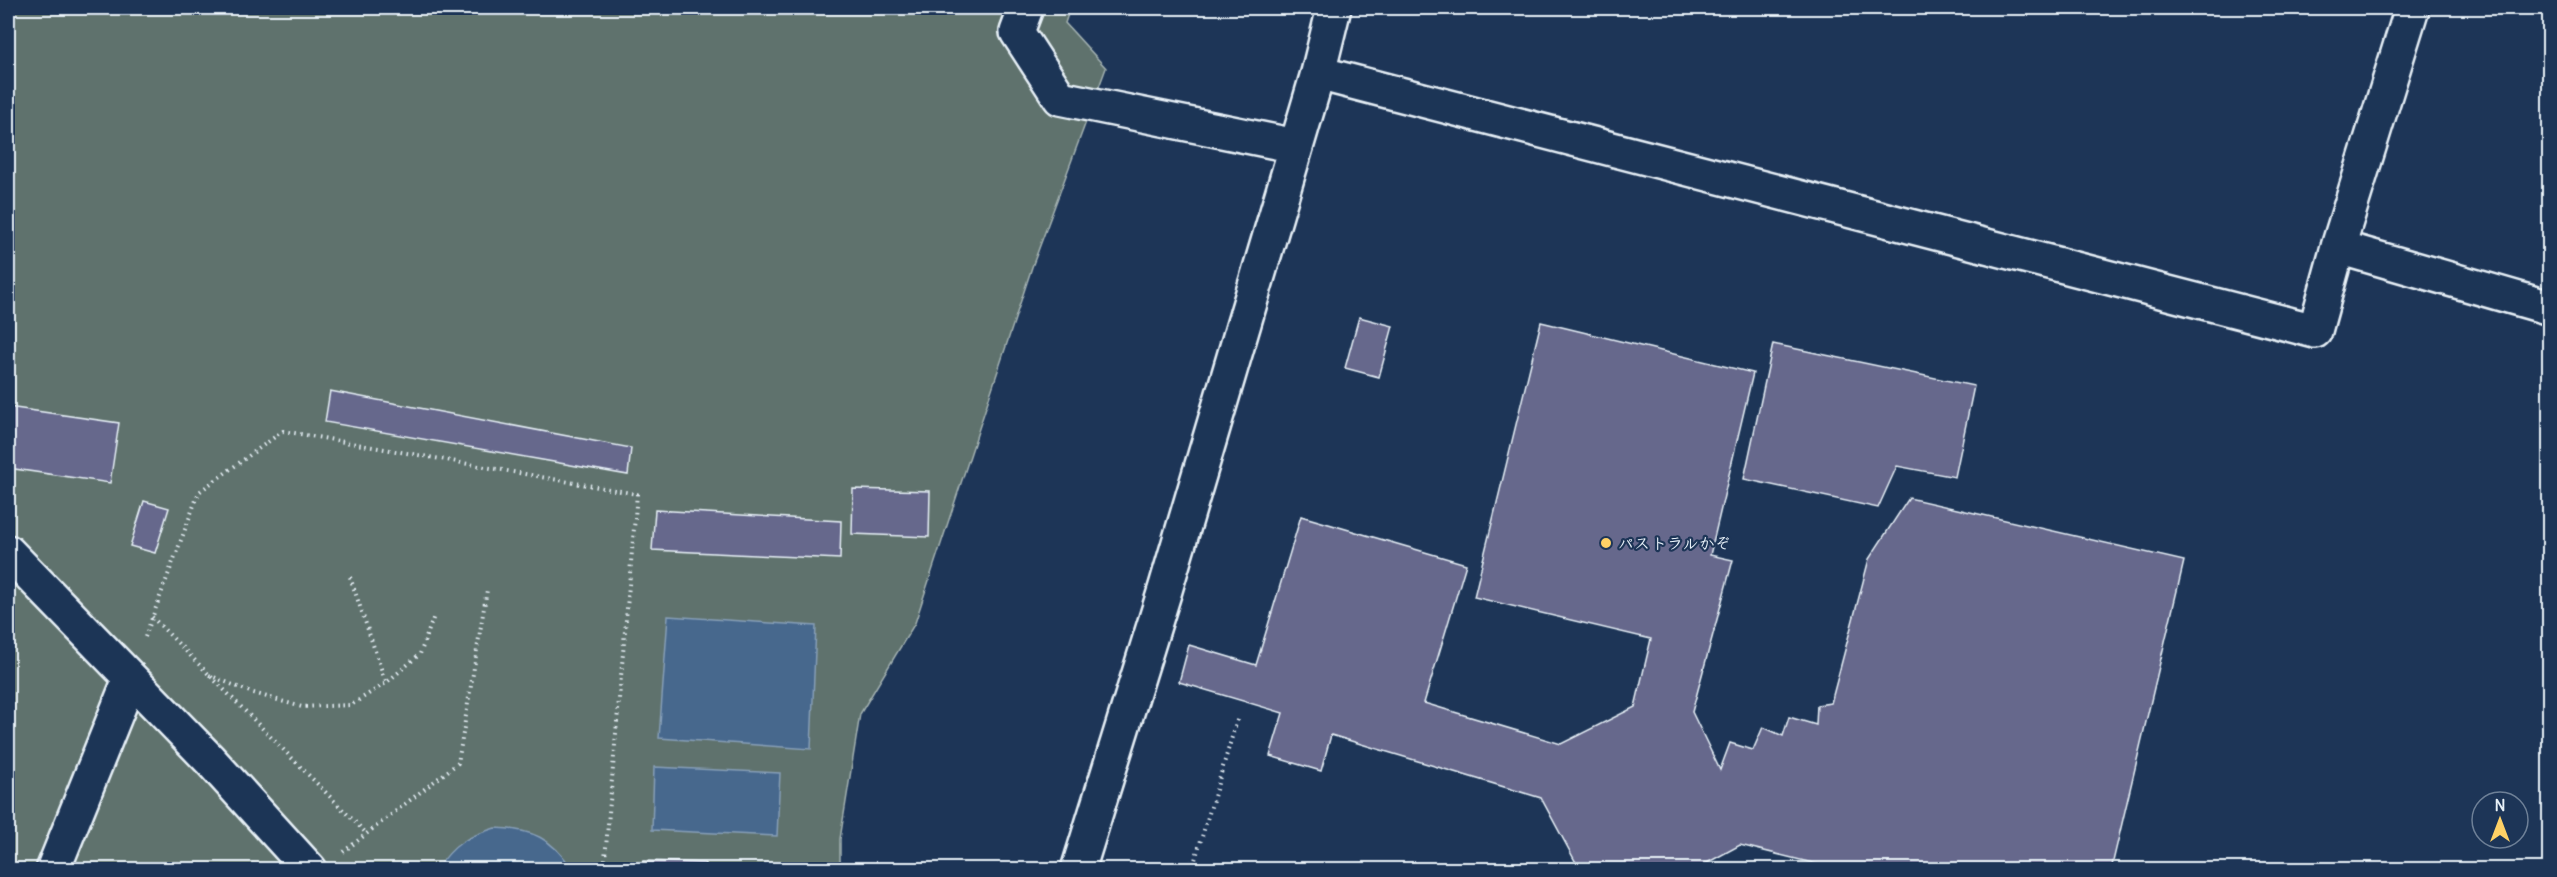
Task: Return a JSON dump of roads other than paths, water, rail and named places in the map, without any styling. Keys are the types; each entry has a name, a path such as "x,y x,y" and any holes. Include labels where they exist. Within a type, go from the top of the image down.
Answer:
{"street":[{"path":"1026,8 1017,32 1060,98 1296,146"},
{"path":"1078,870 1165,590 1318,73 1334,8"},
{"path":"1318,73 2315,331 2338,247 2412,8"},
{"path":"2338,247 2550,308"},
{"path":"8,552 210,760 310,870"},
{"path":"53,870 130,678"}],"water":[{"path":"668,616 816,626 811,749 659,738"},
{"path":"654,767 780,773 777,836 652,830"},
{"path":"495,828 520,830 540,837 557,850 572,869 437,869 455,847 476,835"}],"place":[{"name":"パストラルかぞ","path":"1606,543"}]}
